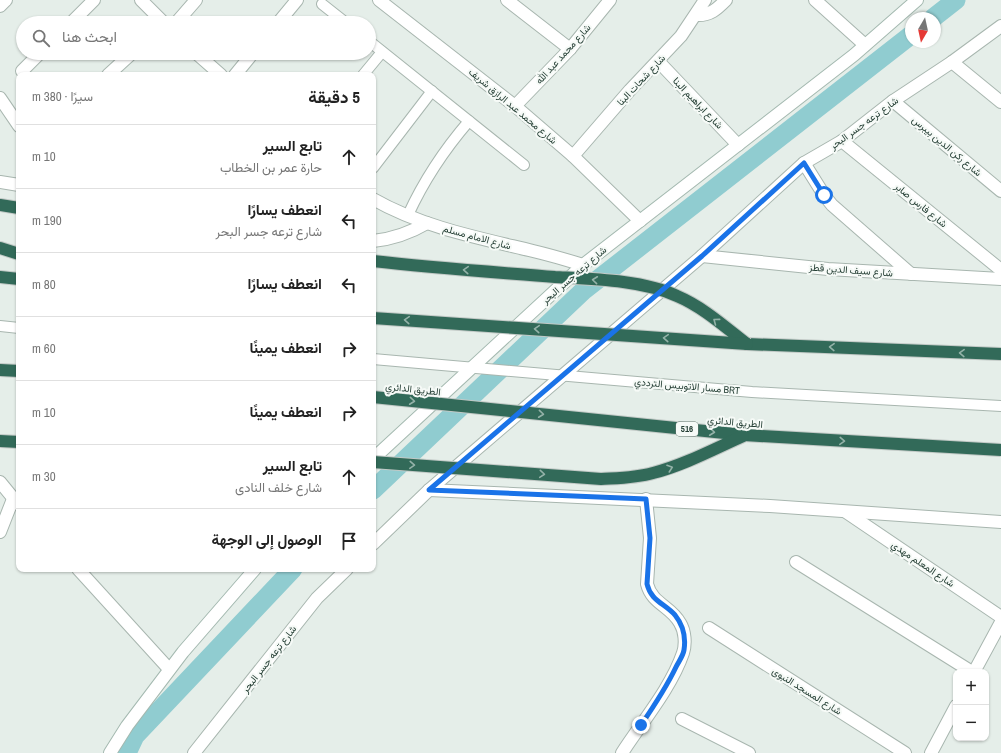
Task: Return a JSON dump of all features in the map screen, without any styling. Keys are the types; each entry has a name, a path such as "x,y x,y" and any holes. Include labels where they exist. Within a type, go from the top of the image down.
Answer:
{"highway":[{"path":"0,205 16,208"},
{"path":"0,248 16,253"},
{"path":"376,261 648,286 676,295 695,305 747,344"},
{"path":"0,277 16,279"},
{"path":"376,318 747,344 1001,354"},
{"path":"2,371 16,371"},
{"name":"الطريق الدائري","path":"376,397 744,435 1001,450"},
{"path":"376,462 601,479 629,478 652,474 675,466 744,435"},
{"path":"0,441 16,442"}],"street":[{"path":"0,6 6,0"},
{"path":"78,16 94,0"},
{"path":"141,0 157,16"},
{"path":"182,16 196,0"},
{"path":"284,16 297,0"},
{"name":"شارع محمد عبد الرازق شريف","path":"379,0 515,106 572,156 640,221"},
{"path":"507,0 570,49"},
{"name":"شارع محمد عبد الله","path":"515,106 570,49 610,0"},
{"name":"شارع شحات البنا","path":"572,156 681,36 705,0"},
{"path":"696,15 705,16 716,10 726,0"},
{"path":"816,0 865,45"},
{"name":"شارع ترعه جسر البحر","path":"376,456 583,265 865,45 917,0"},
{"name":"شارع ترعه جسر البحر","path":"376,541 429,490 702,256 804,163 842,141 893,101 952,62 1001,26"},
{"path":"22,71 33,60"},
{"path":"111,72 124,60"},
{"path":"203,60 215,72"},
{"path":"237,72 247,60"},
{"name":"شارع ابراهيم البنا","path":"658,61 738,145"},
{"path":"952,62 1001,102"},
{"path":"0,98 16,122"},
{"name":"شارع ركن الدين بيبرس","path":"893,101 1001,191"},
{"name":"شارع فارس صابر","path":"842,141 1001,270"},
{"path":"804,163 832,205 911,274"},
{"path":"0,182 16,185"},
{"name":"شارع الامام مسلم","path":"376,201 387,207 427,223 462,234 498,244 534,251 583,265"},
{"path":"376,241 406,234 427,223"},
{"name":"شارع سيف الدين قطز","path":"702,256 828,269 1001,279"},
{"path":"0,482 16,502 0,532"},
{"path":"429,490 646,499 1001,522"},
{"path":"622,753 662,694 684,652 685,642 684,632 680,623 674,614 652,597 647,584 650,538 646,499"},
{"name":"شارع المعلم مهدي","path":"846,512 1001,617"},
{"path":"796,562 968,669"},
{"path":"81,572 169,669"},
{"path":"110,753 127,726 169,669 252,572"},
{"name":"شارع ترعه جسر البحر","path":"194,753 317,598 344,572"},
{"path":"975,669 1001,622"},
{"name":"شارع المسجد النبوى","path":"709,628 905,753"},
{"path":"931,753 953,712"},
{"path":"682,719 749,753"}],"lane":[{"path":"322,4 337,16"},
{"path":"376,47 524,165"},
{"path":"376,59 382,52"},
{"path":"365,72 375,60"},
{"path":"376,164 432,92"},
{"path":"408,215 417,195 432,169 454,138 469,121"},
{"path":"0,326 16,328"},
{"name":"مسار الاتوبيس الترددي BRT","path":"376,359 752,392 1001,406"}],"waterway":[{"path":"941,12 956,0"},
{"path":"376,487 583,291 905,40"},
{"path":"127,753 135,736 290,572"}],"route":[{"path":"641,725 652,710 671,678 684,652 685,642 684,632 680,623 674,614 652,597 647,584 650,557 650,538 646,499 429,490 702,256 804,163 824,195"}]}
